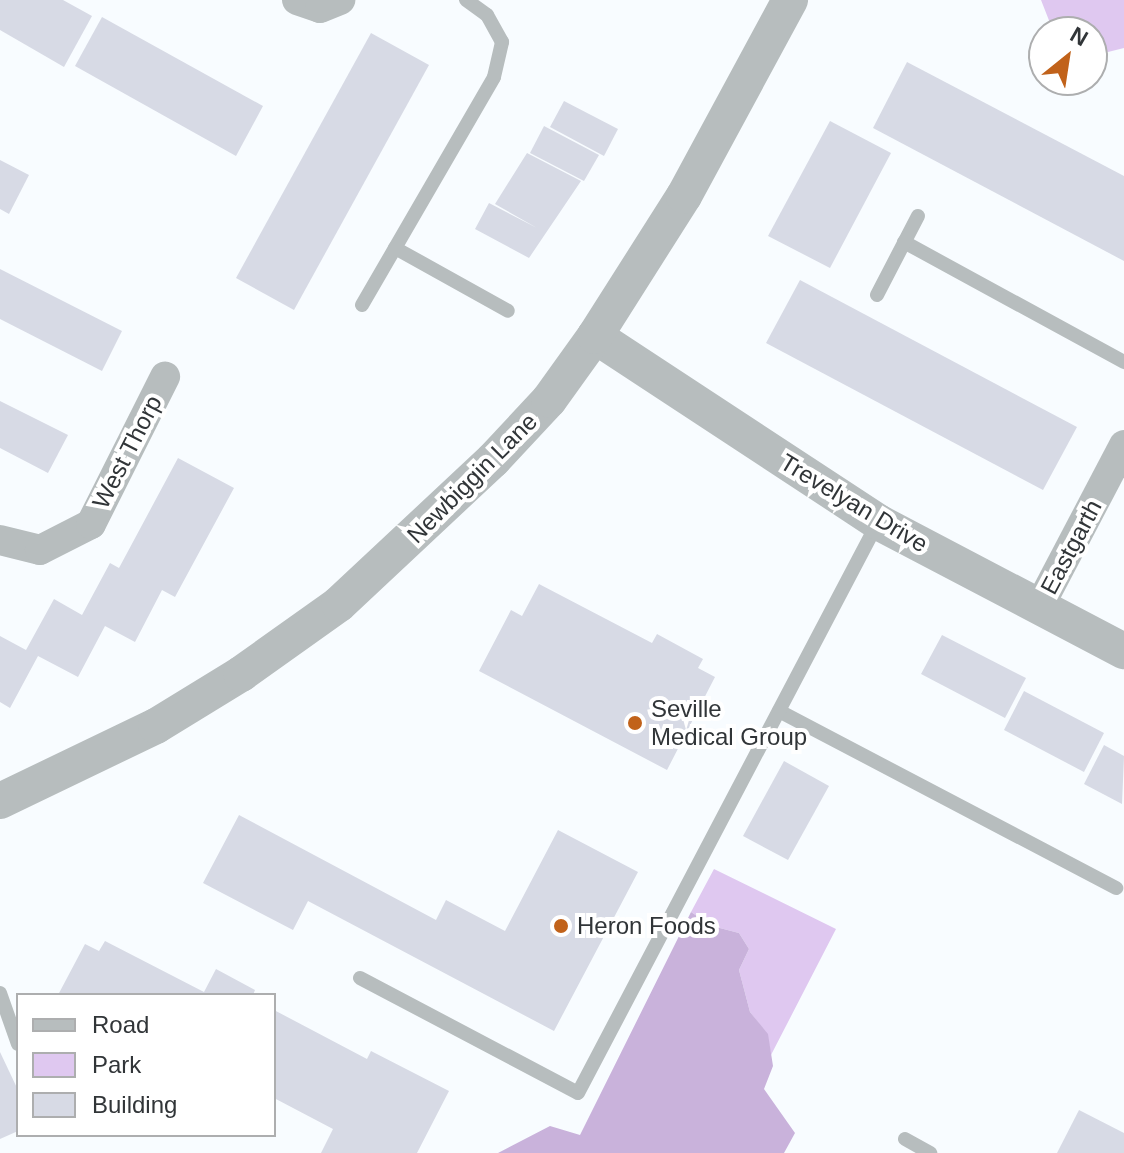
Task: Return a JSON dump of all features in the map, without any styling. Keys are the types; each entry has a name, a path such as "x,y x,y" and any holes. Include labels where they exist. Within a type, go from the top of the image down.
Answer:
{"street":[{"path":"297,0 320,8 340,0"},
{"name":"Newbiggin Lane","path":"0,801 156,726 339,604 493,460 549,400 595,336 684,196 790,0"},
{"name":"Trevelyan Drive","path":"595,336 878,522 1124,651"},
{"name":"West Thorp","path":"0,540 40,550 91,524 165,377"},
{"name":"Eastgarth","path":"1039,607 1124,445"}],"lane":[{"path":"362,305 494,77 502,42 487,15 466,0"},
{"path":"877,295 918,216"},
{"path":"904,242 1124,362"},
{"path":"395,248 508,311"},
{"path":"360,978 578,1093 878,522"},
{"path":"779,711 1116,888"},
{"path":"0,993 16,1038"},
{"path":"905,1139 930,1153"}],"green space":[{"path":"1041,0 1124,0 1124,48 1108,52 1108,16 1047,16"},
{"path":"714,869 836,929 771,1055 767,1034 750,1012 739,970 749,949 739,933 712,926 691,912"}],"shaded area":[{"path":"691,912 712,926 739,933 749,949 739,970 750,1012 768,1034 773,1066 764,1089 795,1133 784,1153 498,1153 550,1126 580,1135"}],"building":[{"path":"0,0 63,0 92,16 64,67 0,30"},
{"path":"102,17 263,106 236,156 75,66"},
{"path":"371,33 429,65 294,310 236,278"},
{"path":"907,62 1124,176 1124,261 873,128"},
{"path":"564,101 618,129 604,156 550,127"},
{"path":"830,121 891,153 830,268 768,236"},
{"path":"544,126 599,155 584,181 530,153"},
{"path":"527,153 581,181 529,258 475,229 489,203 537,228 495,204"},
{"path":"0,160 29,175 9,214 0,209"},
{"path":"0,269 122,331 102,371 0,319"},
{"path":"800,280 1077,427 1043,490 766,343"},
{"path":"0,401 68,435 48,473 0,448"},
{"path":"178,458 234,488 175,597 162,590 135,642 105,626 78,677 38,656 10,708 0,702 0,636 26,650 54,599 82,615 110,563 119,568"},
{"name":"Seville Medical Group","path":"539,584 652,643 657,634 703,659 698,668 715,677 667,770 479,671 511,610 522,616"},
{"path":"942,635 1026,678 1005,718 921,674"},
{"path":"1024,691 1104,733 1084,772 1004,730"},
{"path":"1104,745 1124,756 1122,804 1084,784"},
{"path":"784,761 829,786 788,860 743,836"},
{"path":"239,815 436,920 446,900 505,931 558,830 638,872 554,1031 308,901 293,930 203,883"},
{"path":"105,941 204,992 216,969 255,990 254,993 59,993 85,944 99,951"},
{"path":"276,1011 367,1059 371,1051 449,1091 417,1153 321,1153 333,1129 276,1099"},
{"path":"0,1052 16,1086 16,1132 0,1139"},
{"path":"1079,1110 1124,1133 1124,1153 1057,1153"}],"place":[{"name":"Seville Medical Group","path":"635,723"},
{"name":"Heron Foods","path":"561,926"}]}
